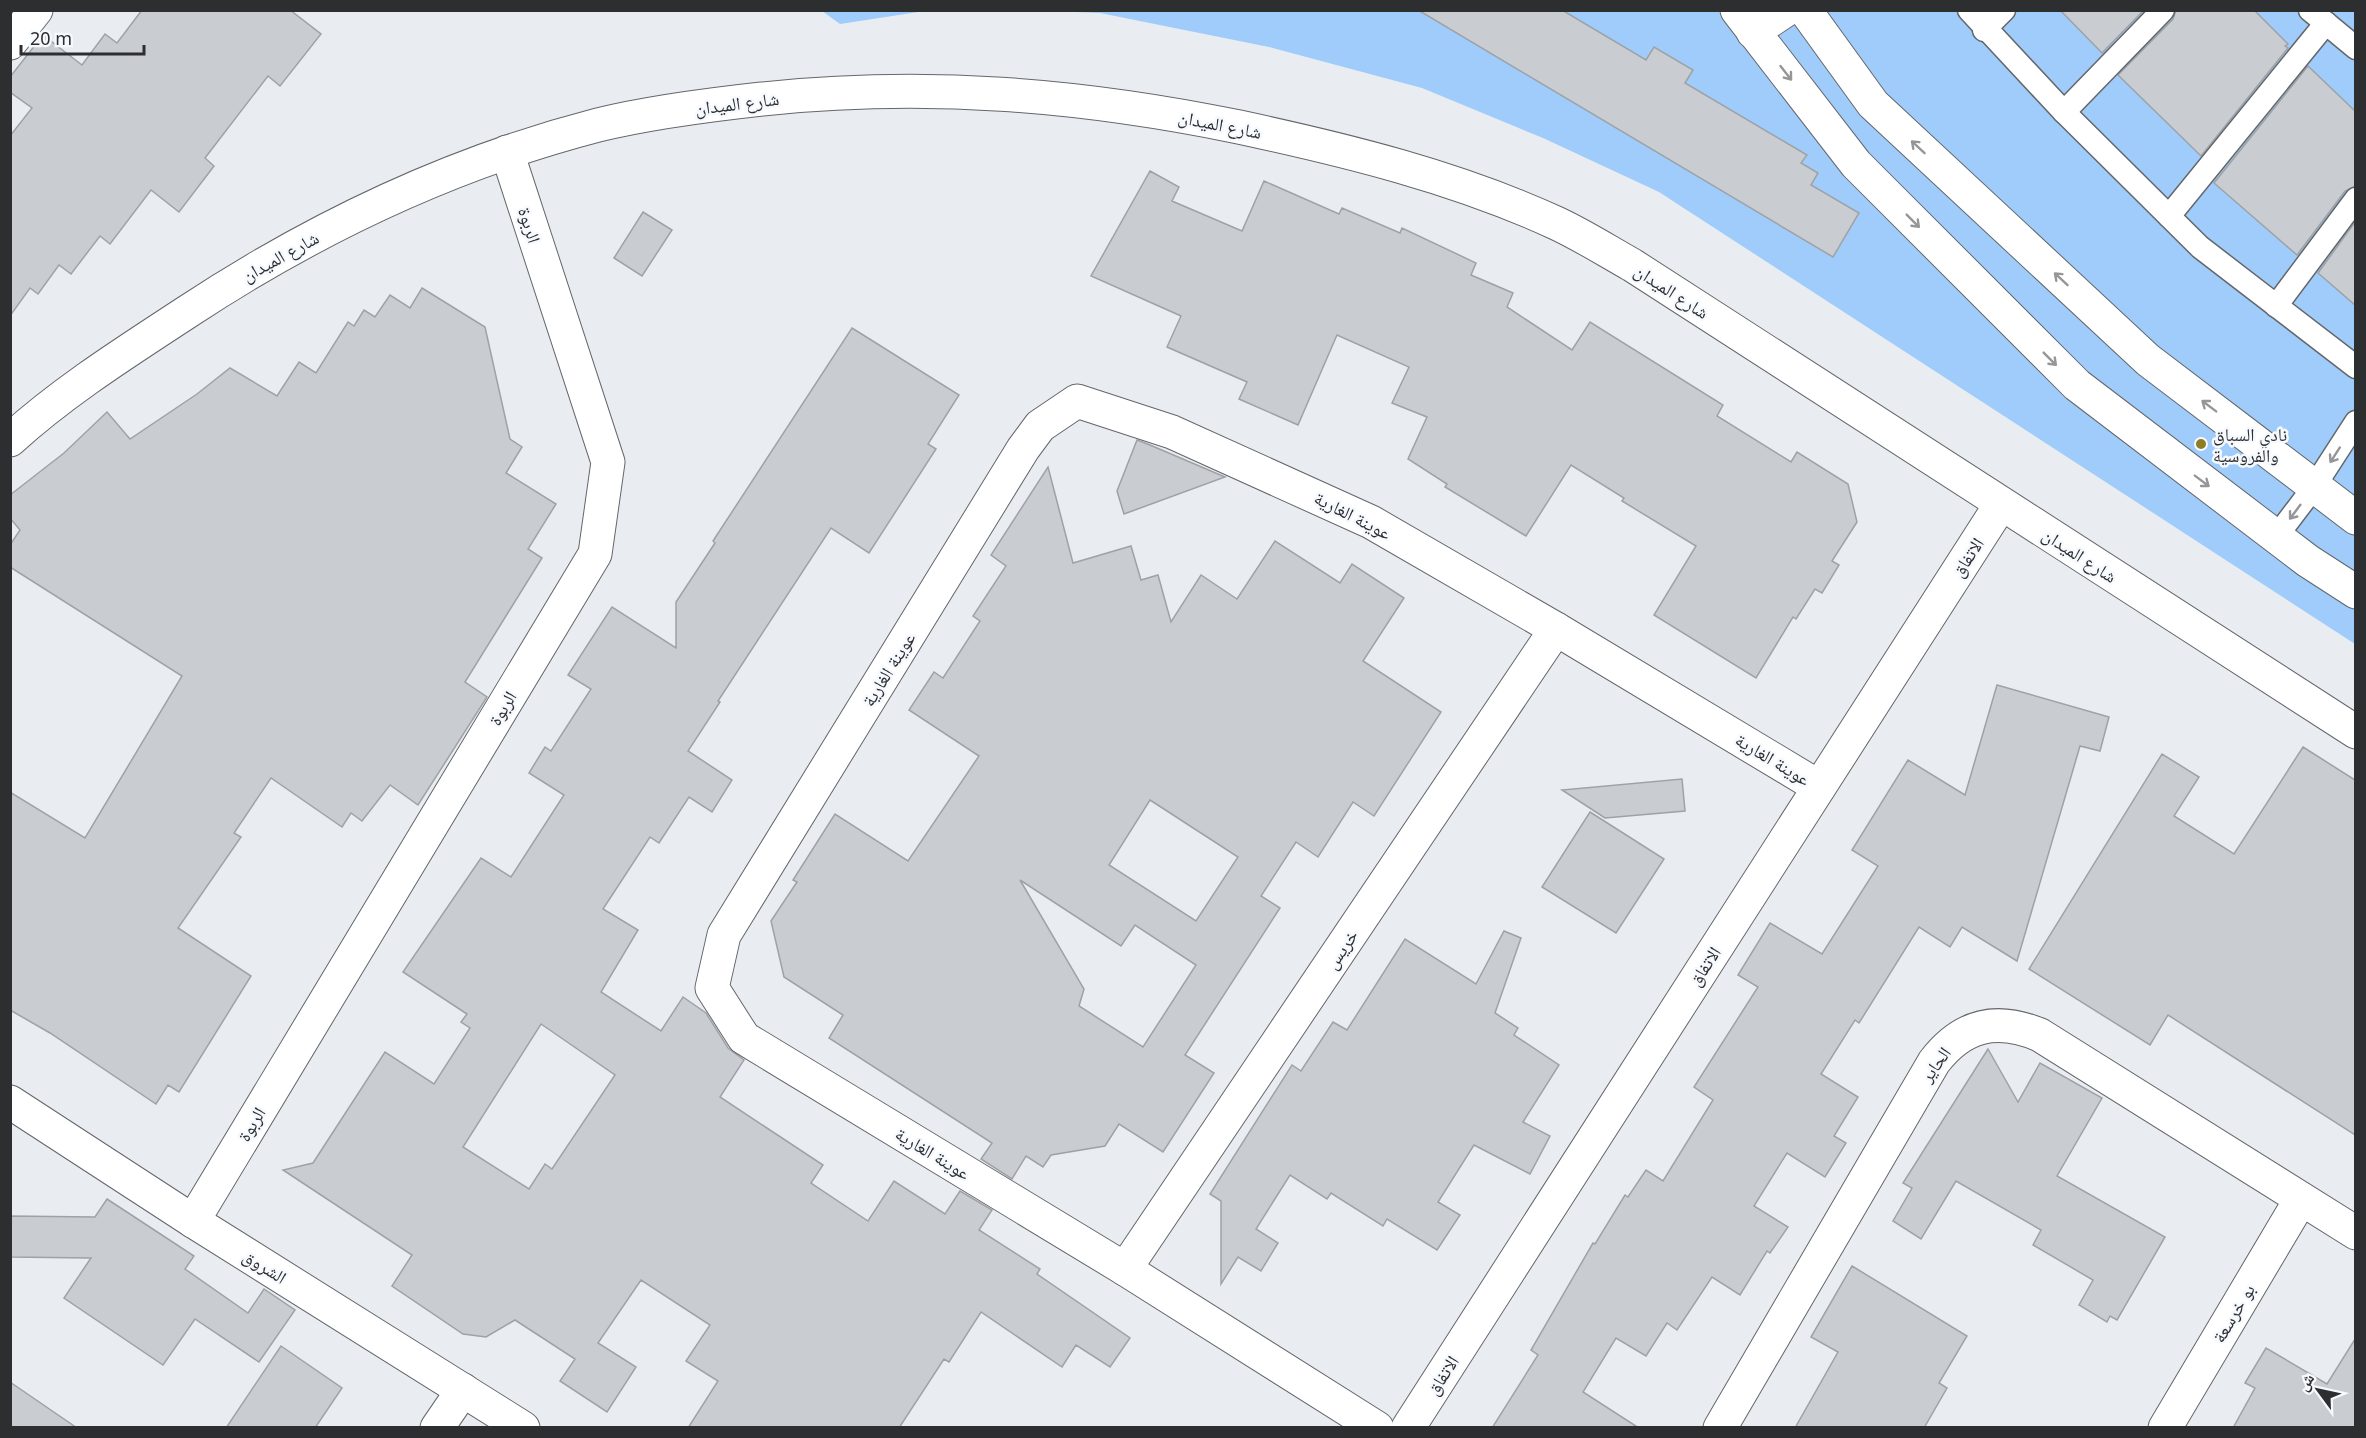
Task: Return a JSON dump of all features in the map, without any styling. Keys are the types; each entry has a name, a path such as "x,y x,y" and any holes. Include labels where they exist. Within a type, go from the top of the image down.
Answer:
{"street":[{"path":"10,43 36,10"},
{"path":"1786,10 1745,21 1856,164 2077,386 2276,537 2355,592"},
{"path":"1805,10 1873,104 2148,360 2355,518"},
{"name":"شارع الميدان","path":"10,440 50,404 247,272 374,205 507,152 600,124 666,112 839,91 1003,93 1091,101 1197,119 1308,142 1486,194 1559,224 1632,265 2355,732"},
{"name":"الربوة","path":"193,1221 596,554 608,462 507,152"},
{"name":"عوينة الغارية","path":"1377,1428 1125,1269 744,1038 712,988 724,934 1023,449 1040,426 1077,401 1161,429 1371,522 1556,628 1819,787"},
{"name":"الاتفاق","path":"1408,1428 2001,504"},
{"name":"خريس","path":"1125,1269 1556,628"},
{"name":"الحاير","path":"1720,1428 1934,1062 1945,1047 1960,1035 1977,1028 1998,1024 2020,1027 2040,1035 2355,1233"},
{"name":"الشروق","path":"16,1115 193,1221 523,1428"},
{"name":"بو خرسعة","path":"2165,1428 2301,1199"},
{"path":"437,1428 463,1390"}],"lane":[{"path":"1969,10 1984,30 2200,247 2355,367"},
{"path":"1984,30 2004,10"},
{"path":"2064,112 2163,10"},
{"path":"2169,216 2318,17 2355,48"},
{"path":"2276,306 2355,200"},
{"path":"2276,537 2314,487 2355,422"}],"shaded area":[{"path":"822,11 925,11 840,24"},
{"name":"نادي السباق والفروسية","path":"1051,11 2355,11 2355,644 1659,192 1543,138 1422,88 1269,47 1100,13"}],"building":[{"path":"142,10 290,10 321,34 280,86 268,76 205,158 214,166 179,212 151,190 110,244 100,236 71,274 59,265 38,294 30,288 10,316 10,136 32,108 10,92 10,77 43,35 82,65 105,34 117,43"},
{"path":"1418,10 1562,10 1646,60 1654,47 1693,70 1685,83 1807,155 1801,163 1818,173 1811,185 1859,213 1833,257"},
{"path":"2060,10 2144,10 2102,53"},
{"path":"2176,10 2254,10 2288,44 2285,46 2288,48 2201,156 2118,75 2173,19"},
{"path":"2308,66 2355,111 2355,186 2345,191 2297,255 2214,183"},
{"path":"1150,171 1179,187 1172,201 1242,231 1264,181 1339,214 1342,208 1400,233 1402,228 1476,263 1471,275 1513,293 1507,307 1572,350 1590,322 1723,405 1717,416 1791,462 1797,452 1848,484 1857,522 1832,561 1839,565 1822,593 1815,589 1796,619 1793,617 1756,678 1654,615 1696,546 1622,501 1624,498 1571,465 1526,536 1445,487 1447,484 1408,459 1427,417 1392,403 1409,367 1337,335 1298,425 1239,399 1247,382 1167,347 1181,316 1091,276"},
{"path":"643,212 672,230 642,276 614,258"},
{"path":"2355,222 2355,305 2318,273"},
{"path":"422,288 485,327 510,439 522,447 506,473 556,504 528,549 542,558 465,682 487,697 418,805 390,785 362,821 351,813 342,827 271,778 234,833 241,837 178,928 251,976 179,1092 168,1085 156,1104 50,1033 10,1010 10,792 85,838 182,676 10,567 10,545 20,530 10,518 10,495 64,453 107,412 130,439 197,394 230,368 277,396 299,362 316,373 348,322 354,326 364,310 375,317 390,295 410,308"},
{"path":"852,328 959,395 928,444 936,449 869,553 831,528 688,751 732,780 712,812 689,797 659,843 650,837 603,909 638,930 601,992 661,1031 683,997 706,1013 728,1048 744,1060 720,1097 823,1165 811,1183 868,1221 894,1181 945,1214 960,1191 992,1210 979,1230 1040,1269 1037,1274 1130,1338 1110,1367 1076,1345 1062,1367 981,1312 949,1362 944,1359 899,1428 688,1428 718,1381 686,1361 710,1325 641,1280 598,1343 636,1367 607,1412 560,1381 575,1359 515,1320 486,1337 463,1334 392,1286 412,1255 283,1170 313,1163 385,1052 434,1084 470,1028 461,1022 467,1014 403,972 481,858 511,877 564,795 529,773 545,747 551,751 591,689 568,675 612,607 676,648 676,602 715,543 713,541","holes":["541,1024 615,1075 552,1169 545,1164 529,1189 463,1147"]},
{"path":"1137,440 1225,477 1124,514 1117,491"},
{"path":"1048,467 1073,563 1131,546 1141,580 1158,575 1171,622 1201,575 1237,599 1275,541 1340,583 1352,564 1404,598 1363,661 1441,712 1374,816 1353,802 1318,857 1296,842 1261,896 1280,908 1185,1055 1214,1073 1163,1152 1119,1124 1105,1146 1051,1155 1043,1167 1026,1156 1012,1179 981,1159 992,1143 829,1038 843,1015 784,977 771,921 797,882 793,880 835,814 908,861 979,756 909,710 934,672 943,678 980,621 973,616 1006,566 991,555","holes":["1150,800 1238,857 1196,921 1109,865","1020,880 1121,946 1135,925 1196,965 1143,1047 1079,1006 1084,989"]},
{"path":"1997,685 2109,717 2100,751 2080,746 2017,961 1962,927 1950,947 1919,927 1859,1023 1855,1020 1821,1074 1858,1097 1834,1136 1846,1143 1825,1177 1787,1153 1754,1206 1788,1227 1770,1253 1767,1251 1740,1295 1712,1277 1677,1330 1667,1323 1646,1356 1616,1338 1583,1392 1639,1428 1492,1428 1538,1355 1531,1350 1593,1243 1595,1244 1625,1195 1628,1197 1646,1170 1663,1181 1713,1100 1694,1087 1758,987 1738,975 1770,923 1822,954 1878,866 1852,850 1908,760 1965,795"},
{"path":"2303,747 2355,780 2355,1135 2168,1015 2150,1045 2029,969 2162,754 2199,777 2174,816 2234,854"},
{"path":"1682,779 1685,811 1605,818 1562,790"},
{"path":"1590,812 1664,859 1616,933 1542,887"},
{"path":"1504,931 1521,938 1495,1013 1518,1028 1514,1035 1559,1065 1523,1122 1550,1136 1530,1174 1474,1145 1438,1202 1460,1215 1437,1250 1387,1219 1383,1226 1331,1193 1327,1199 1290,1175 1256,1229 1278,1243 1261,1271 1238,1257 1221,1284 1221,1201 1210,1194 1292,1065 1301,1071 1333,1022 1347,1030 1405,939 1476,984"},
{"path":"1988,1049 2018,1102 2040,1063 2102,1098 2057,1176 2165,1237 2117,1320 2110,1316 2107,1322 2079,1305 2093,1280 2033,1245 2041,1230 1956,1181 1921,1239 1893,1221 1912,1188 1903,1183"},
{"path":"107,1199 194,1256 185,1269 248,1313 264,1289 295,1310 259,1362 195,1319 163,1365 64,1298 91,1258 10,1257 10,1216 95,1217"},
{"path":"1852,1266 1967,1336 1939,1383 1947,1388 1924,1428 1795,1428 1838,1352 1811,1337"},
{"path":"2355,1339 2355,1428 2233,1428 2255,1388 2245,1383 2266,1348 2327,1384"},
{"path":"281,1346 342,1388 315,1428 226,1428"},
{"path":"10,1382 77,1428 10,1428"}],"place":[{"name":"نادي السباق والفروسية","path":"2201,444"}]}
